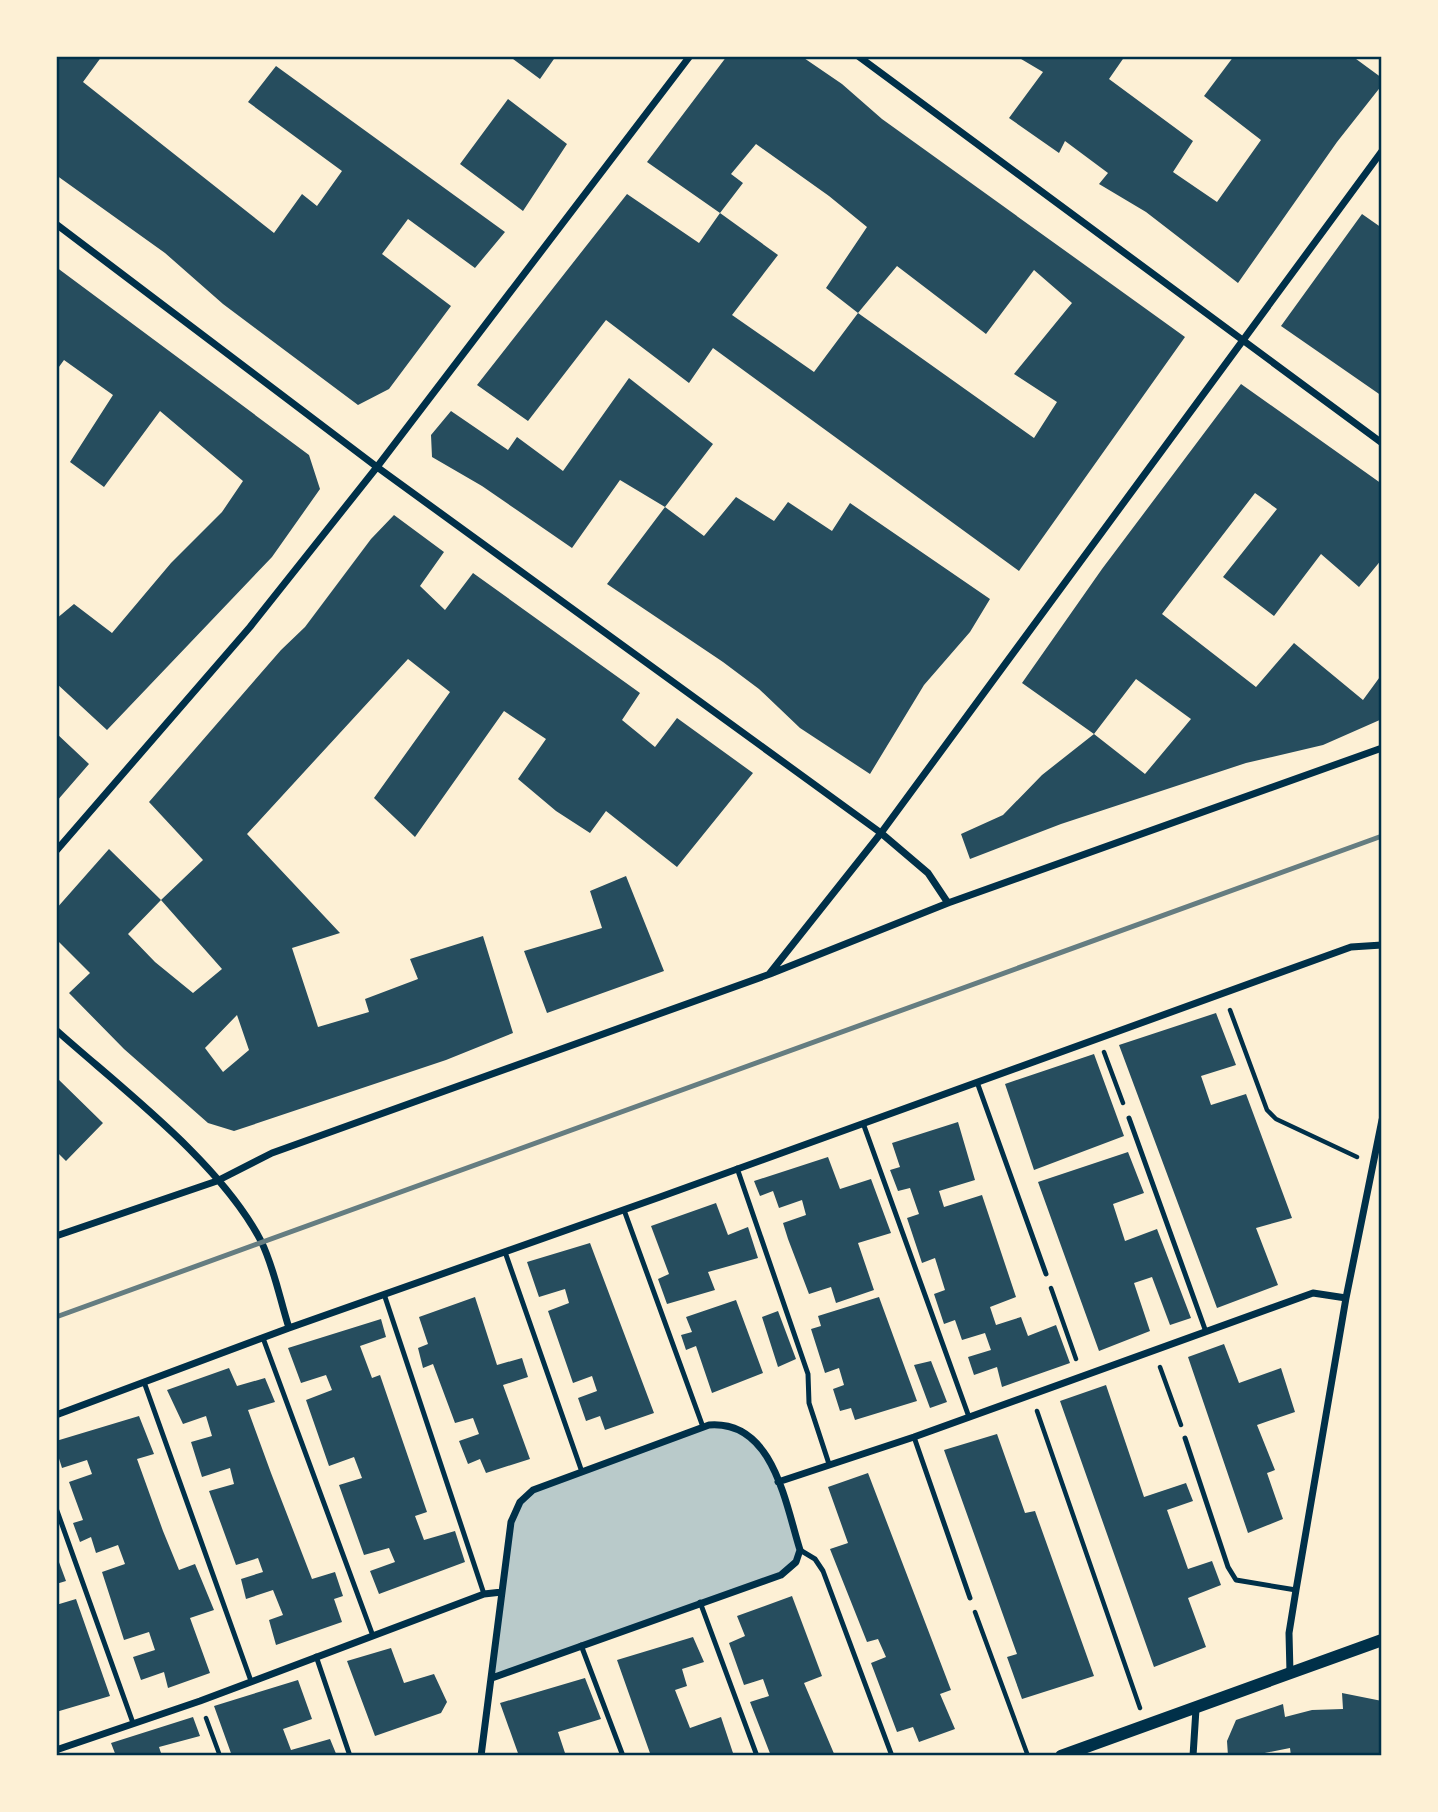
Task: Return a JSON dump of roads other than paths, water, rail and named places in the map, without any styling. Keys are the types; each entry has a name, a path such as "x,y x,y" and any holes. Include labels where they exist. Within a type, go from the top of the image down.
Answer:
{"street":[{"path":"56,852 215,671 377,467 690,56"},
{"path":"858,56 1382,443"},
{"path":"769,974 881,832 1382,151"},
{"path":"56,224 377,467 881,832 928,873 948,903"},
{"path":"56,1236 217,1181 272,1153 769,974 948,903 1382,748"},
{"path":"56,1415 289,1328 1351,947 1382,945"},
{"path":"56,1030 180,1142 217,1181 262,1242 289,1328"},
{"path":"1290,1673 1289,1633 1296,1590 1346,1298 1382,1120"},
{"path":"778,1482 914,1437 1313,1293 1346,1298"},
{"path":"481,1756 511,1522 520,1502 533,1490 703,1427 725,1424 740,1428 753,1437 778,1482 800,1550 796,1562 782,1575 492,1678"},
{"path":"56,1750 200,1701 484,1594 502,1592"},
{"path":"1061,1756 1382,1640"},
{"path":"1194,1756 1196,1709"}],"lane":[{"path":"977,1082 1046,1274"},
{"path":"1129,1118 1206,1332"},
{"path":"863,1124 969,1417"},
{"path":"737,1168 808,1374 809,1403 829,1464"},
{"path":"624,1210 703,1427"},
{"path":"505,1252 582,1472"},
{"path":"384,1294 484,1594"},
{"path":"263,1338 373,1636"},
{"path":"144,1382 251,1681"},
{"path":"914,1437 970,1598"},
{"path":"1185,1438 1228,1567 1236,1580 1296,1590"},
{"path":"56,1508 133,1723"},
{"path":"800,1550 815,1559 823,1571 892,1756"},
{"path":"701,1602 757,1756"},
{"path":"581,1645 623,1756"},
{"path":"316,1657 350,1756"}],"railway":[{"path":"56,1317 1382,836"}]}
